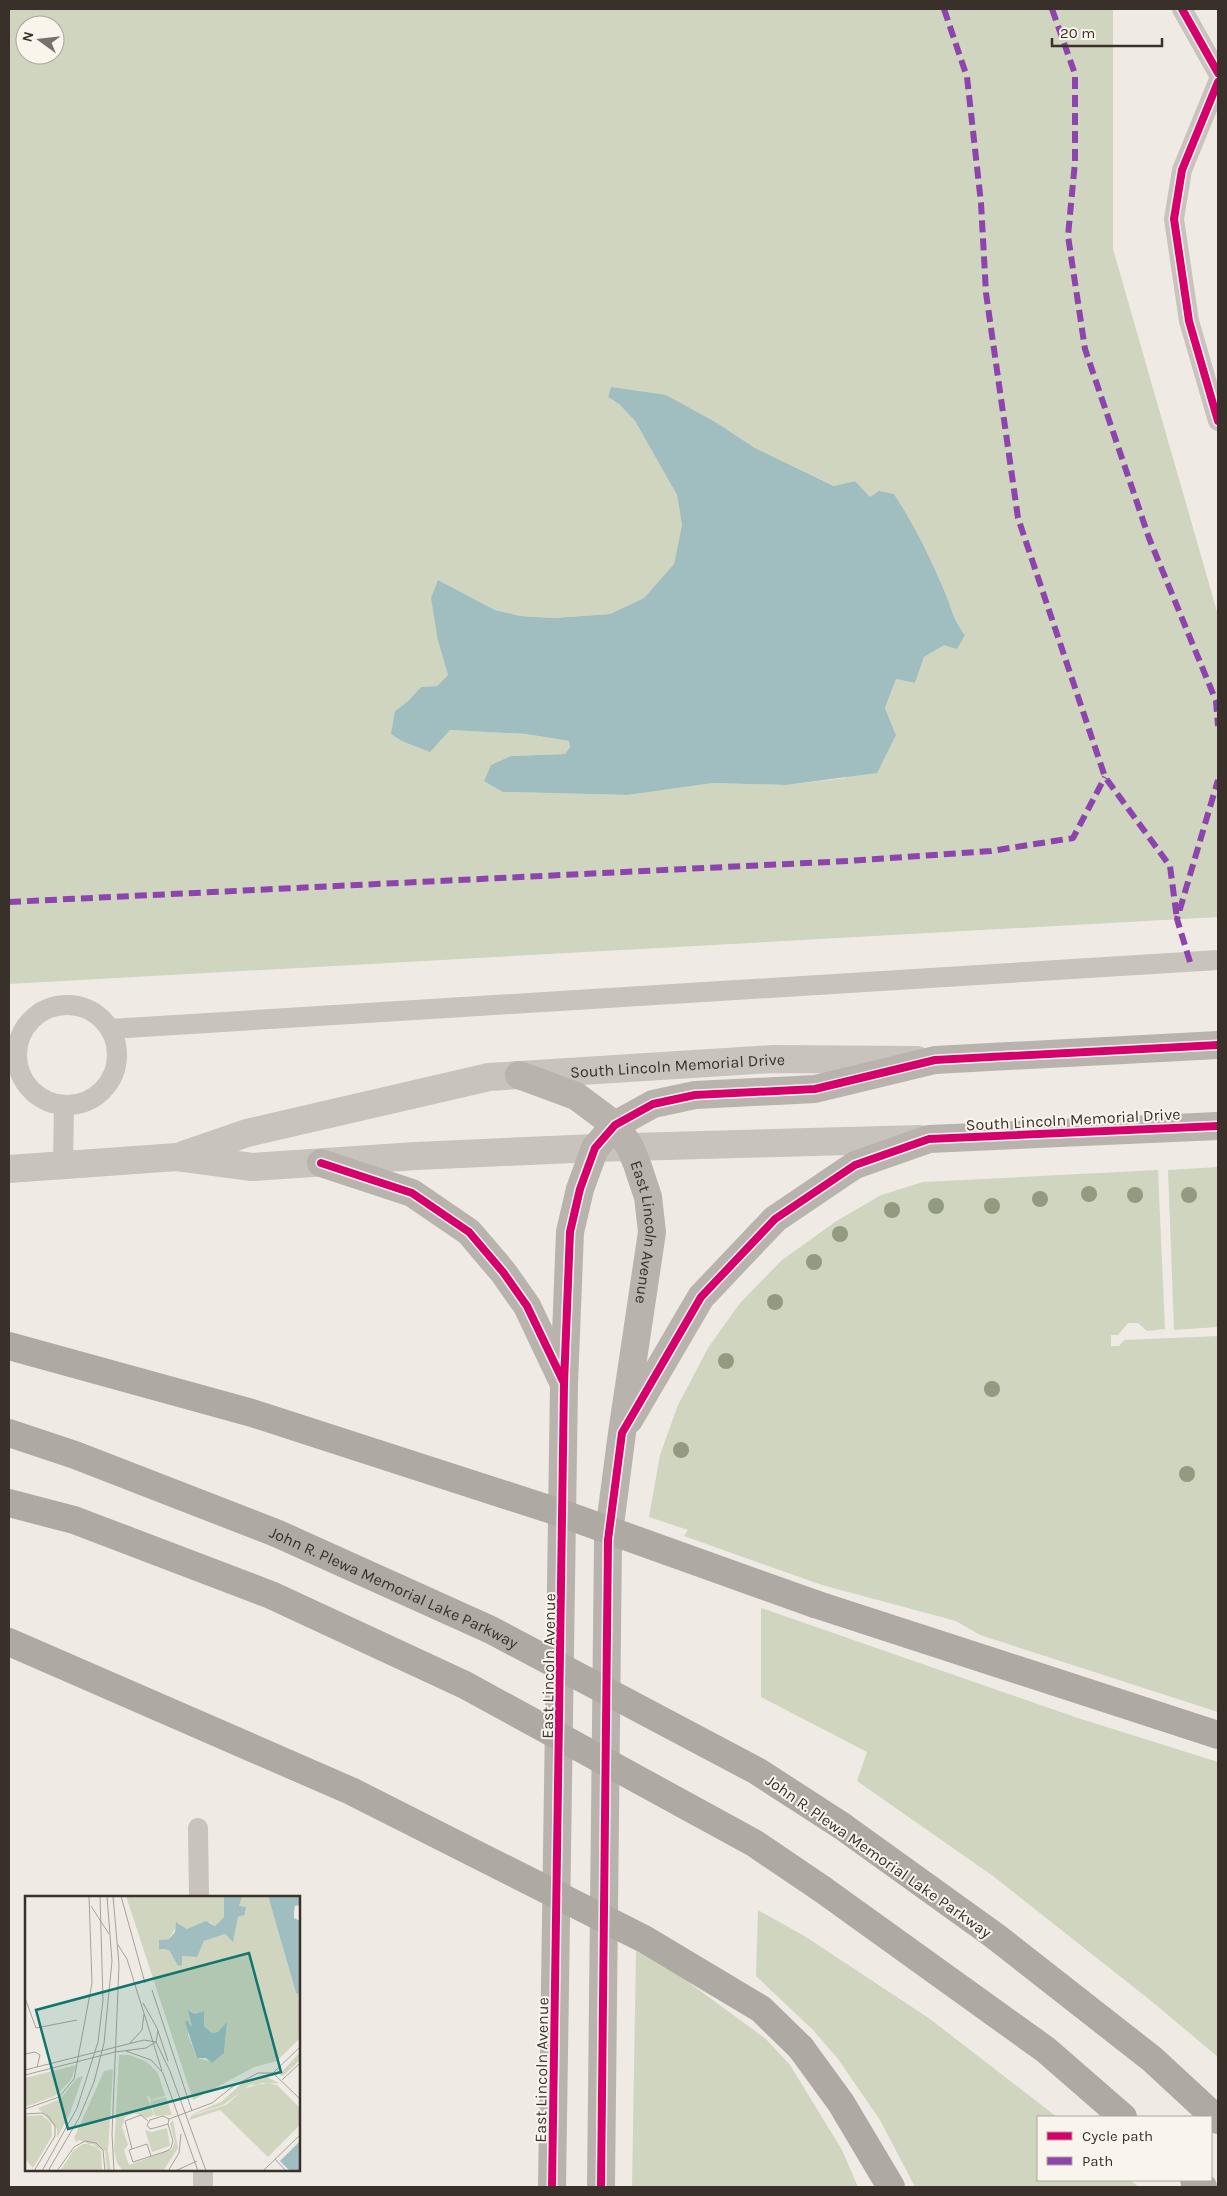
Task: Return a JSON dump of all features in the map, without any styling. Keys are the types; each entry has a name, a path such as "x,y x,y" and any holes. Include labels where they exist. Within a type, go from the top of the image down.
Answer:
{"highway":[{"path":"9,1346 252,1413 555,1511 815,1604 1218,1735"},
{"name":"John R. Plewa Memorial Lake Parkway","path":"9,1433 75,1454 276,1534 491,1630 757,1772 842,1826 995,1936 1152,2059 1218,2120"},
{"path":"9,1503 74,1520 271,1595 466,1685 754,1842 1046,2050 1121,2116"},
{"path":"9,1642 351,1791 644,1939 761,2009 801,2048 841,2103 890,2187"}],"main road":[{"name":"South Lincoln Memorial Drive","path":"935,1060 1218,1044"},
{"path":"595,1148 623,1136 653,1104 695,1095 816,1089 935,1060"},
{"path":"519,1075 576,1096 623,1136"},
{"name":"South Lincoln Memorial Drive","path":"930,1139 1218,1126"},
{"name":"East Lincoln Avenue","path":"601,2187 608,1540 652,1232 648,1197 623,1136"},
{"path":"622,1433 701,1297 775,1219 855,1166 930,1139"},
{"name":"East Lincoln Avenue","path":"552,2187 564,1384 570,1232 580,1189 595,1148"},
{"path":"321,1164 412,1193 469,1232 503,1272 527,1306 564,1384"}],"street":[{"name":"South Lincoln Memorial Drive","path":"177,1157 247,1134 489,1077 773,1059 935,1060"},
{"name":"South Lincoln Memorial Drive","path":"623,1136 930,1139"},
{"name":"South Lincoln Memorial Drive","path":"9,1169 177,1157 252,1167 321,1164 416,1156 595,1148"}],"lane":[{"path":"1182,9 1218,73"},
{"path":"1218,82 1182,170 1174,219 1188,321 1218,421"},
{"path":"110,1029 1218,960"},
{"path":"67,1005 84,1008 98,1016 110,1029 116,1044 117,1059 109,1081 94,1098 79,1104 64,1105 47,1102 16,1081 18,1045 24,1029 35,1017 50,1008 67,1005"},
{"path":"63,1165 64,1105"},
{"path":"198,1828 199,1896"},
{"path":"203,2171 203,2187"}],"green space":[{"path":"9,9 1113,9 1113,249 1218,615 1218,917 9,984","holes":["611,387 637,392 695,412 717,423 755,448 835,486 855,481 870,497 894,494 921,541 947,596 955,618 965,635 944,644 924,657 915,683 896,679 885,708 896,735 845,778 786,785 713,783 628,795 503,792 511,756 565,754 570,747 569,741 526,734 450,730 395,711 421,687 437,686 448,675 438,641 438,580 495,610 520,616 554,618 610,614 644,598 674,564 682,525 677,495 635,421 619,404 608,397"]},
{"path":"1218,1167 1218,1327 1174,1330 1168,1170"},
{"path":"1158,1170 1165,1329 1147,1331 1138,1323 1128,1323 1118,1335 1111,1335 1111,1346 1119,1346 1124,1340 1218,1336 1218,1712 980,1635 956,1621 822,1585 684,1536 688,1530 649,1517 660,1455 678,1405 708,1348 740,1303 782,1260 835,1222 881,1195 923,1182"},
{"path":"761,1608 1078,1718 1218,1762 1218,2057 1150,2000 993,1876 857,1781 867,1752 761,1697"},
{"path":"758,1910 806,1937 930,2019 1056,2116 1037,2116 1037,2181 1131,2181 1139,2187 915,2187 880,2120 838,2059 813,2030 756,1976"},
{"path":"636,1951 684,1979 766,2039 790,2065 842,2150 858,2187 632,2187"}],"water":[{"path":"611,387 666,395 717,423 755,448 834,486 855,481 870,497 879,491 894,494 921,541 947,596 955,618 965,635 957,649 944,645 924,657 915,683 896,679 885,708 896,735 877,773 786,785 713,783 628,795 503,792 484,781 491,765 511,756 565,754 570,747 569,741 526,734 450,730 430,752 402,741 391,734 395,711 421,687 437,686 448,675 438,641 431,598 438,580 495,610 520,616 554,618 610,614 644,598 674,564 682,525 677,495 635,421 619,404 608,397"}],"marked path":[{"path":"944,9 967,77 981,203 986,293 1018,518 1105,777 1170,866 1177,919"},
{"path":"1052,9 1075,74 1075,162 1068,236 1085,349 1149,538 1216,701 1218,726"},
{"path":"9,902 848,861 991,851 1073,838 1105,777"},
{"path":"1190,962 1177,919 1218,780"}],"cycle path":[{"path":"1182,9 1218,73"},
{"path":"1218,82 1182,170 1174,219 1189,321 1218,421"},
{"path":"552,2187 564,1384 570,1232 580,1189 595,1148 615,1125 653,1104 695,1095 815,1089 935,1060 1218,1045"},
{"path":"601,2187 608,1540 622,1433 701,1297 775,1219 855,1165 929,1139 1218,1126"},
{"path":"321,1163 412,1193 469,1232 503,1272 527,1306 563,1381"}]}
